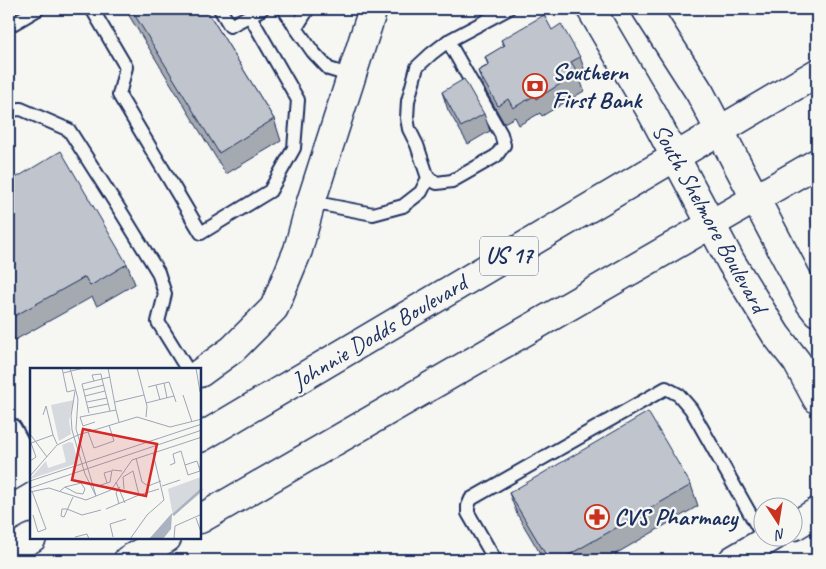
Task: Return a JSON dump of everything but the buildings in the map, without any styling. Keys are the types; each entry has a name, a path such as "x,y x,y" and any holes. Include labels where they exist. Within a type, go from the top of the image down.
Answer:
{"main road":[{"path":"201,372 233,349 274,308 298,250 311,202 373,9"},
{"name":"South Shelmore Boulevard","path":"591,9 652,113 731,262 776,336 798,362 817,398"},
{"path":"646,9 700,93 810,303 817,312"},
{"name":"Johnnie Dodds Boulevard","path":"201,437 817,73"},
{"path":"201,518 817,163"},
{"path":"804,520 817,512"},
{"path":"9,551 30,539"},
{"path":"128,560 165,539"},
{"path":"733,560 758,546"}],"street":[{"path":"9,430 23,469"}],"lane":[{"path":"9,26 38,9"},
{"path":"92,9 126,67 119,95 201,233 270,191 294,148 298,100 250,16"},
{"path":"220,9 230,26 262,9"},
{"path":"284,9 313,52 329,69 352,76"},
{"path":"296,28 308,9"},
{"path":"448,41 501,134 504,146 496,156 452,180 437,183 428,178 418,145 409,129 407,118 408,101 417,67 448,41 508,9"},
{"path":"9,110 21,109 69,130 158,272 165,294 158,322 186,368"},
{"path":"311,202 373,214 403,206 420,192 428,178"},
{"path":"495,560 468,513 468,506 471,500 666,388 680,395 691,409 754,513"}],"shaded area":[{"path":"817,193 817,239 812,227 811,216"}],"place":[{"name":"Southern First Bank","path":"535,86"},
{"name":"CVS Pharmacy","path":"597,517"}]}
